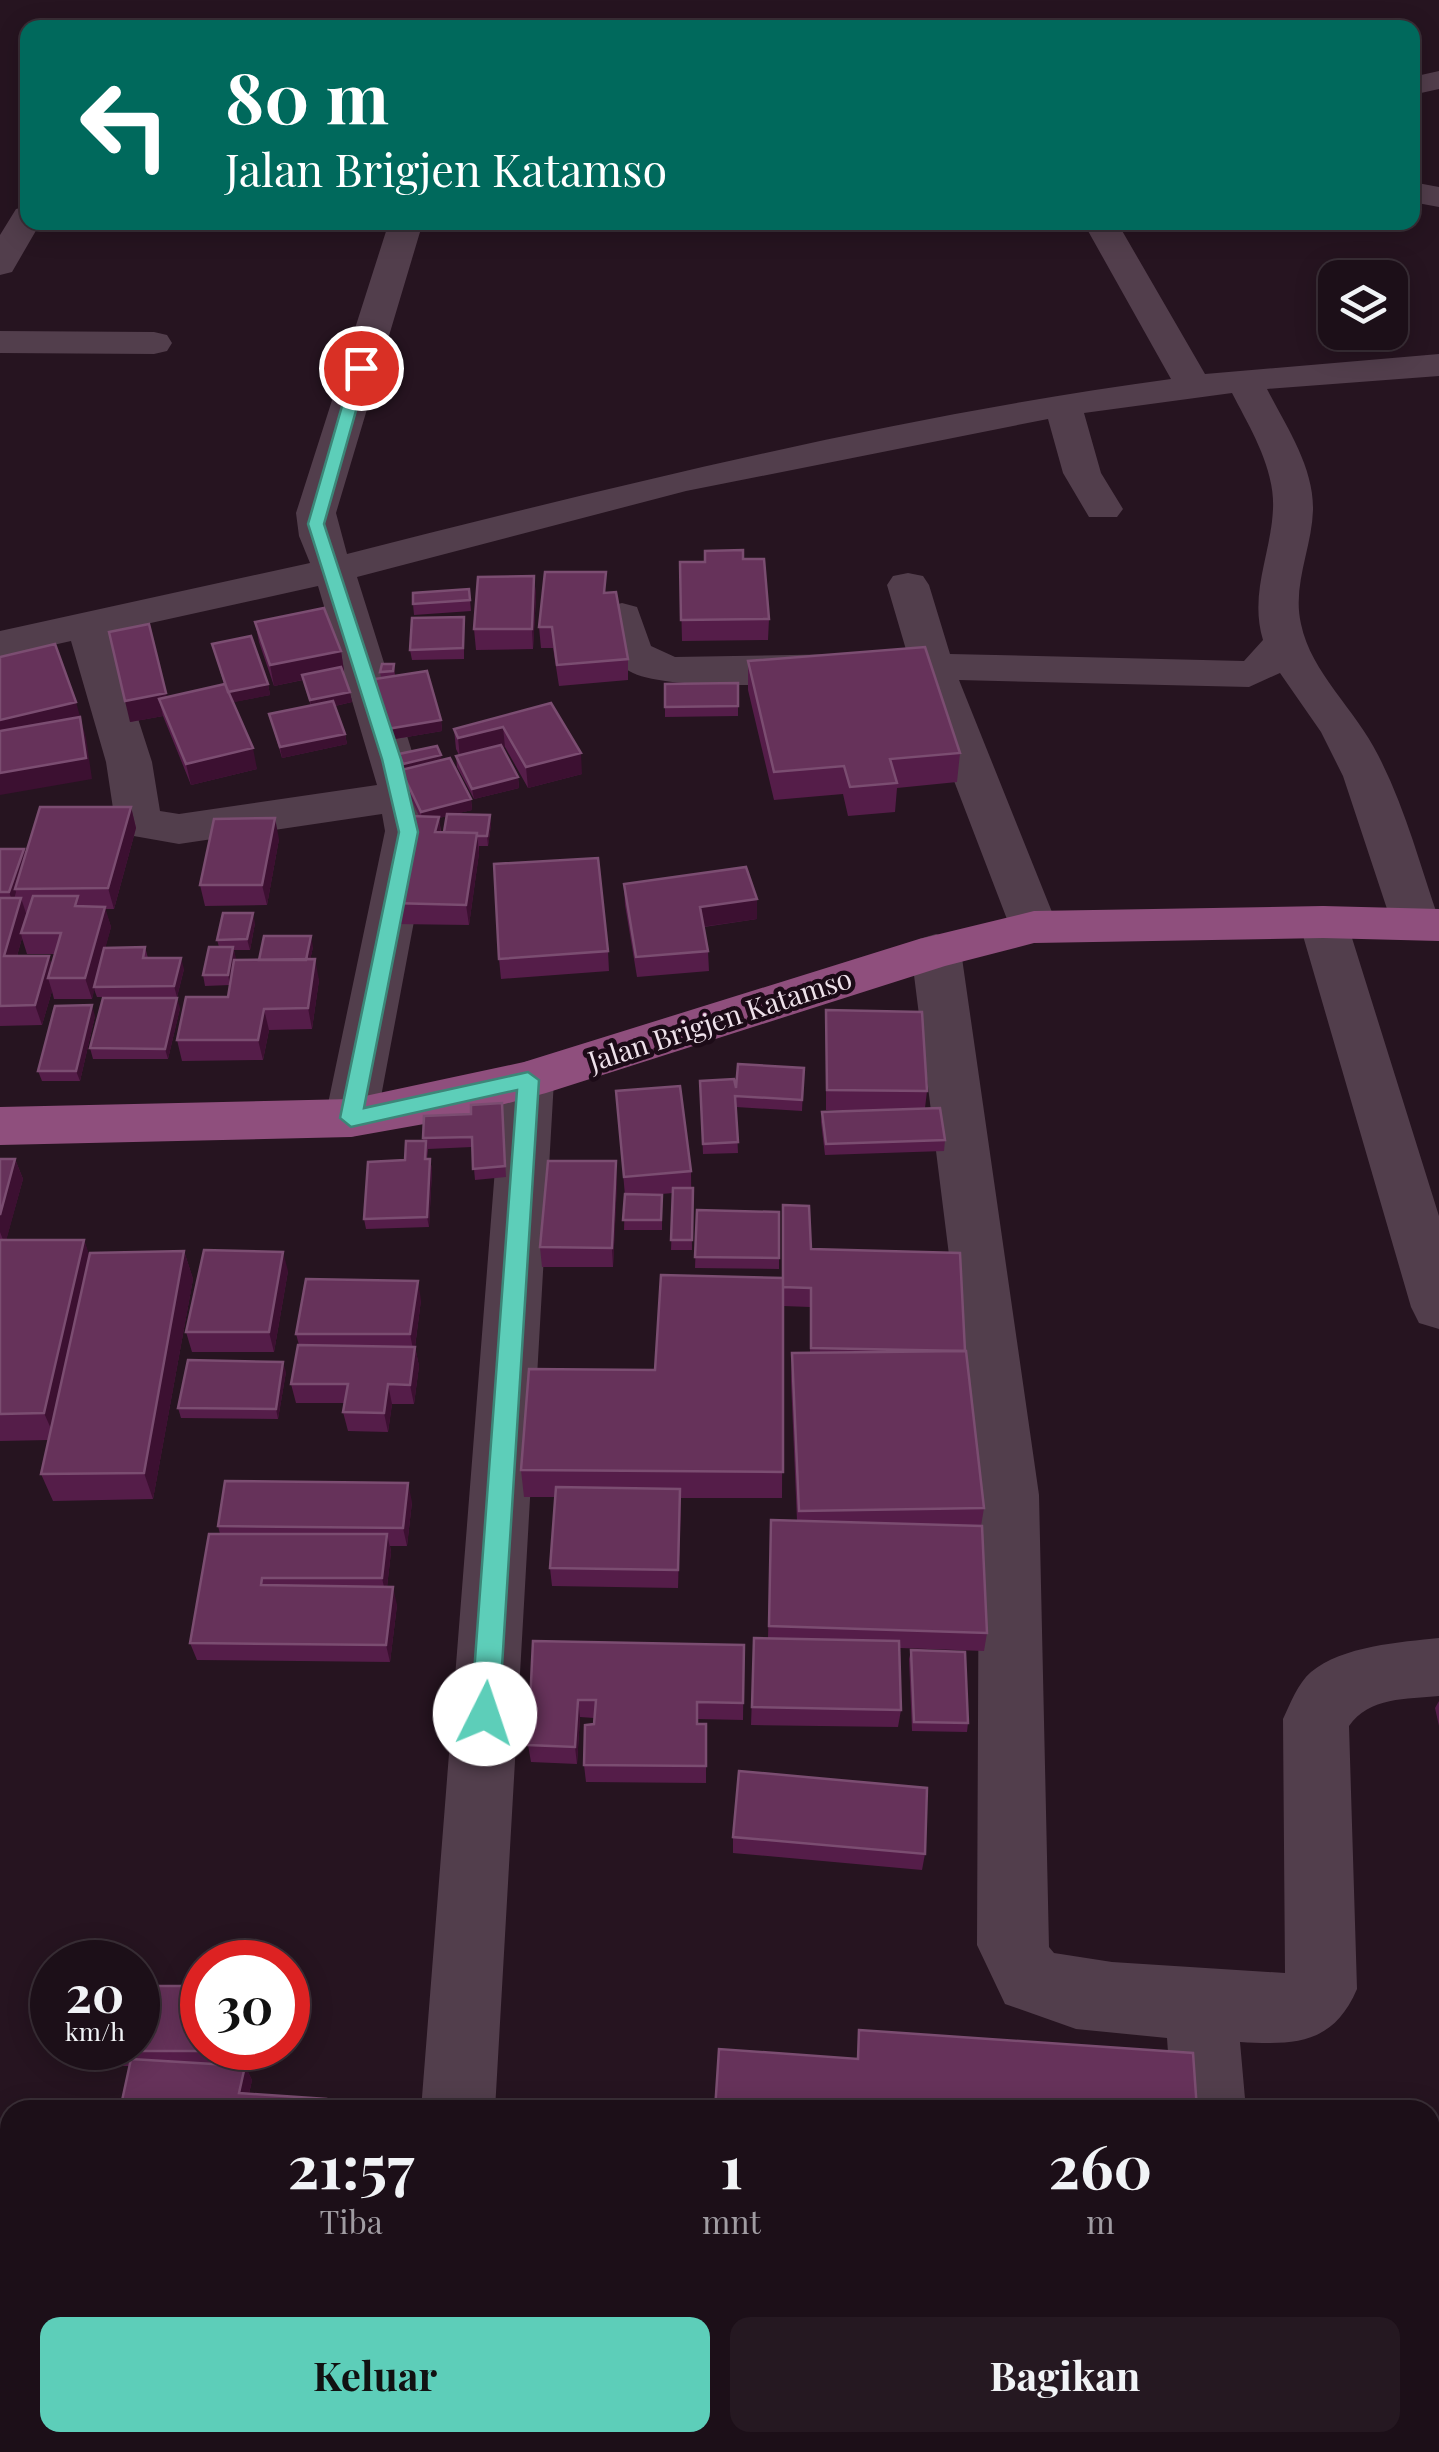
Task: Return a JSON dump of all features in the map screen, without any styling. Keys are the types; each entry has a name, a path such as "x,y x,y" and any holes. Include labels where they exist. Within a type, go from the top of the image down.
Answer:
{"main road":[{"name":"Jalan Brigjen Katamso","path":"0,1126 351,1118 528,1080 936,951 1034,927 1323,922 1428,925"}],"street":[{"path":"0,264 20,230"},
{"path":"351,1118 408,832 403,796 334,570 319,536 316,513 404,230"},
{"path":"1105,230 1194,386"},
{"path":"0,342 154,344"},
{"path":"0,644 334,570 684,480 1063,405 1244,380 1439,365"},
{"path":"1244,380 1284,470 1294,504 1279,568 1278,613 1284,642 1308,684 1344,733 1428,925"},
{"path":"1063,405 1082,473 1103,509"},
{"path":"908,586 932,666 1034,927"},
{"path":"622,616 631,652 648,664 676,670 932,666 1248,674 1259,670 1284,642"},
{"path":"86,625 129,762 137,815 144,824 179,829 403,796"},
{"path":"1323,922 1439,1307"},
{"path":"936,951 1009,1495 1012,1945 1031,1980 1066,1992 1286,2009 1304,2004 1321,1990 1316,1719 1335,1692 1418,1666 1439,1667"},
{"path":"459,2100 528,1080"},
{"path":"1200,2002 1208,2100"}],"building":[{"path":"743,550 743,559 764,559 769,619 681,620 680,562 705,562 705,551"},
{"path":"545,572 606,572 604,593 616,592 628,659 557,665 552,627 539,627"},
{"path":"534,576 532,629 474,629 478,577"},
{"path":"469,589 470,600 413,604 413,593"},
{"path":"324,608 341,651 270,665 255,622"},
{"path":"464,617 463,648 410,650 412,618"},
{"path":"149,624 166,693 125,701 109,632"},
{"path":"251,636 268,684 228,692 212,644"},
{"path":"55,644 76,702 0,720 0,657"},
{"path":"925,647 960,753 890,759 897,783 850,787 844,766 774,772 748,661"},
{"path":"382,664 394,664 393,671 380,672"},
{"path":"341,667 350,692 310,700 302,675"},
{"path":"427,671 441,720 387,729 375,679"},
{"path":"738,683 738,706 665,707 665,684"},
{"path":"225,684 253,748 186,764 159,699"},
{"path":"333,701 345,734 280,747 269,714"},
{"path":"551,703 581,753 526,767 503,727 458,738 454,729"},
{"path":"80,717 86,758 0,773 0,731"},
{"path":"501,745 518,777 472,789 456,756"},
{"path":"437,746 441,755 403,764 399,754"},
{"path":"450,758 471,799 421,812 401,770"},
{"path":"40,807 131,807 108,888 15,889"},
{"path":"447,814 490,815 487,836 444,832"},
{"path":"410,816 439,817 435,832 477,833 466,905 392,903"},
{"path":"275,818 262,885 200,885 214,819"},
{"path":"0,849 24,849 9,892 0,892"},
{"path":"598,858 608,951 499,959 494,864"},
{"path":"746,867 757,899 700,907 708,951 636,957 624,884"},
{"path":"33,896 78,896 75,906 105,907 85,978 48,978 61,933 21,933"},
{"path":"0,898 21,898 4,956 49,956 35,1005 0,1006"},
{"path":"223,913 253,913 247,939 217,940"},
{"path":"264,936 311,936 306,960 259,960"},
{"path":"145,947 143,958 181,958 174,986 94,987 104,948"},
{"path":"209,947 233,947 228,975 203,975"},
{"path":"315,959 308,1008 264,1009 258,1040 177,1040 186,997 228,997 234,960"},
{"path":"103,998 177,998 165,1049 90,1048"},
{"path":"92,1005 76,1071 38,1071 55,1006"},
{"path":"826,1010 922,1012 927,1091 827,1090"},
{"path":"738,1064 804,1068 802,1100 735,1096 738,1142 703,1144 700,1081 734,1079 736,1088"},
{"path":"680,1086 691,1171 624,1177 616,1091"},
{"path":"502,1103 505,1166 473,1169 472,1137 423,1138 424,1116 471,1114 471,1105"},
{"path":"940,1108 945,1140 826,1144 822,1112"},
{"path":"406,1141 426,1141 425,1159 430,1159 427,1217 364,1219 368,1162 405,1160"},
{"path":"0,1159 15,1159 0,1215"},
{"path":"548,1161 616,1161 612,1248 540,1247"},
{"path":"673,1188 693,1188 692,1240 671,1240"},
{"path":"625,1194 662,1195 661,1220 623,1220"},
{"path":"783,1205 809,1206 811,1249 960,1253 965,1351 811,1348 811,1288 783,1287"},
{"path":"697,1210 779,1212 779,1258 695,1257"},
{"path":"0,1240 84,1240 44,1413 0,1414"},
{"path":"204,1250 283,1252 269,1332 186,1332"},
{"path":"184,1251 144,1473 41,1474 90,1253"},
{"path":"661,1275 783,1278 783,1472 521,1470 529,1369 655,1370"},
{"path":"306,1279 418,1281 410,1334 296,1334"},
{"path":"298,1345 415,1347 410,1385 388,1384 384,1413 343,1412 348,1384 291,1384"},
{"path":"966,1351 984,1508 799,1511 792,1353"},
{"path":"188,1360 283,1362 276,1409 178,1408"},
{"path":"225,1481 408,1483 403,1528 218,1526"},
{"path":"556,1487 680,1489 678,1570 550,1568"},
{"path":"771,1520 982,1526 987,1633 769,1626"},
{"path":"209,1534 387,1534 382,1578 262,1578 261,1585 393,1587 386,1645 190,1643"},
{"path":"754,1638 899,1641 901,1710 752,1707"},
{"path":"533,1641 744,1645 743,1703 697,1702 697,1724 706,1724 706,1766 584,1765 585,1725 594,1724 596,1700 578,1700 575,1747 528,1745"},
{"path":"911,1650 965,1652 968,1723 914,1722"},
{"path":"739,1771 927,1788 925,1854 733,1837"},
{"path":"160,1986 180,1986 180,2051 160,2051"},
{"path":"859,2030 1193,2053 1196,2100 716,2100 719,2049 858,2059"},
{"path":"160,2061 180,2062 180,2070 244,2070 239,2093 326,2100 122,2100 129,2070 160,2070"}],"route":[{"path":"361,368 316,513 316,524 392,759 408,832 351,1118 441,1102 528,1080 485,1714"}]}
